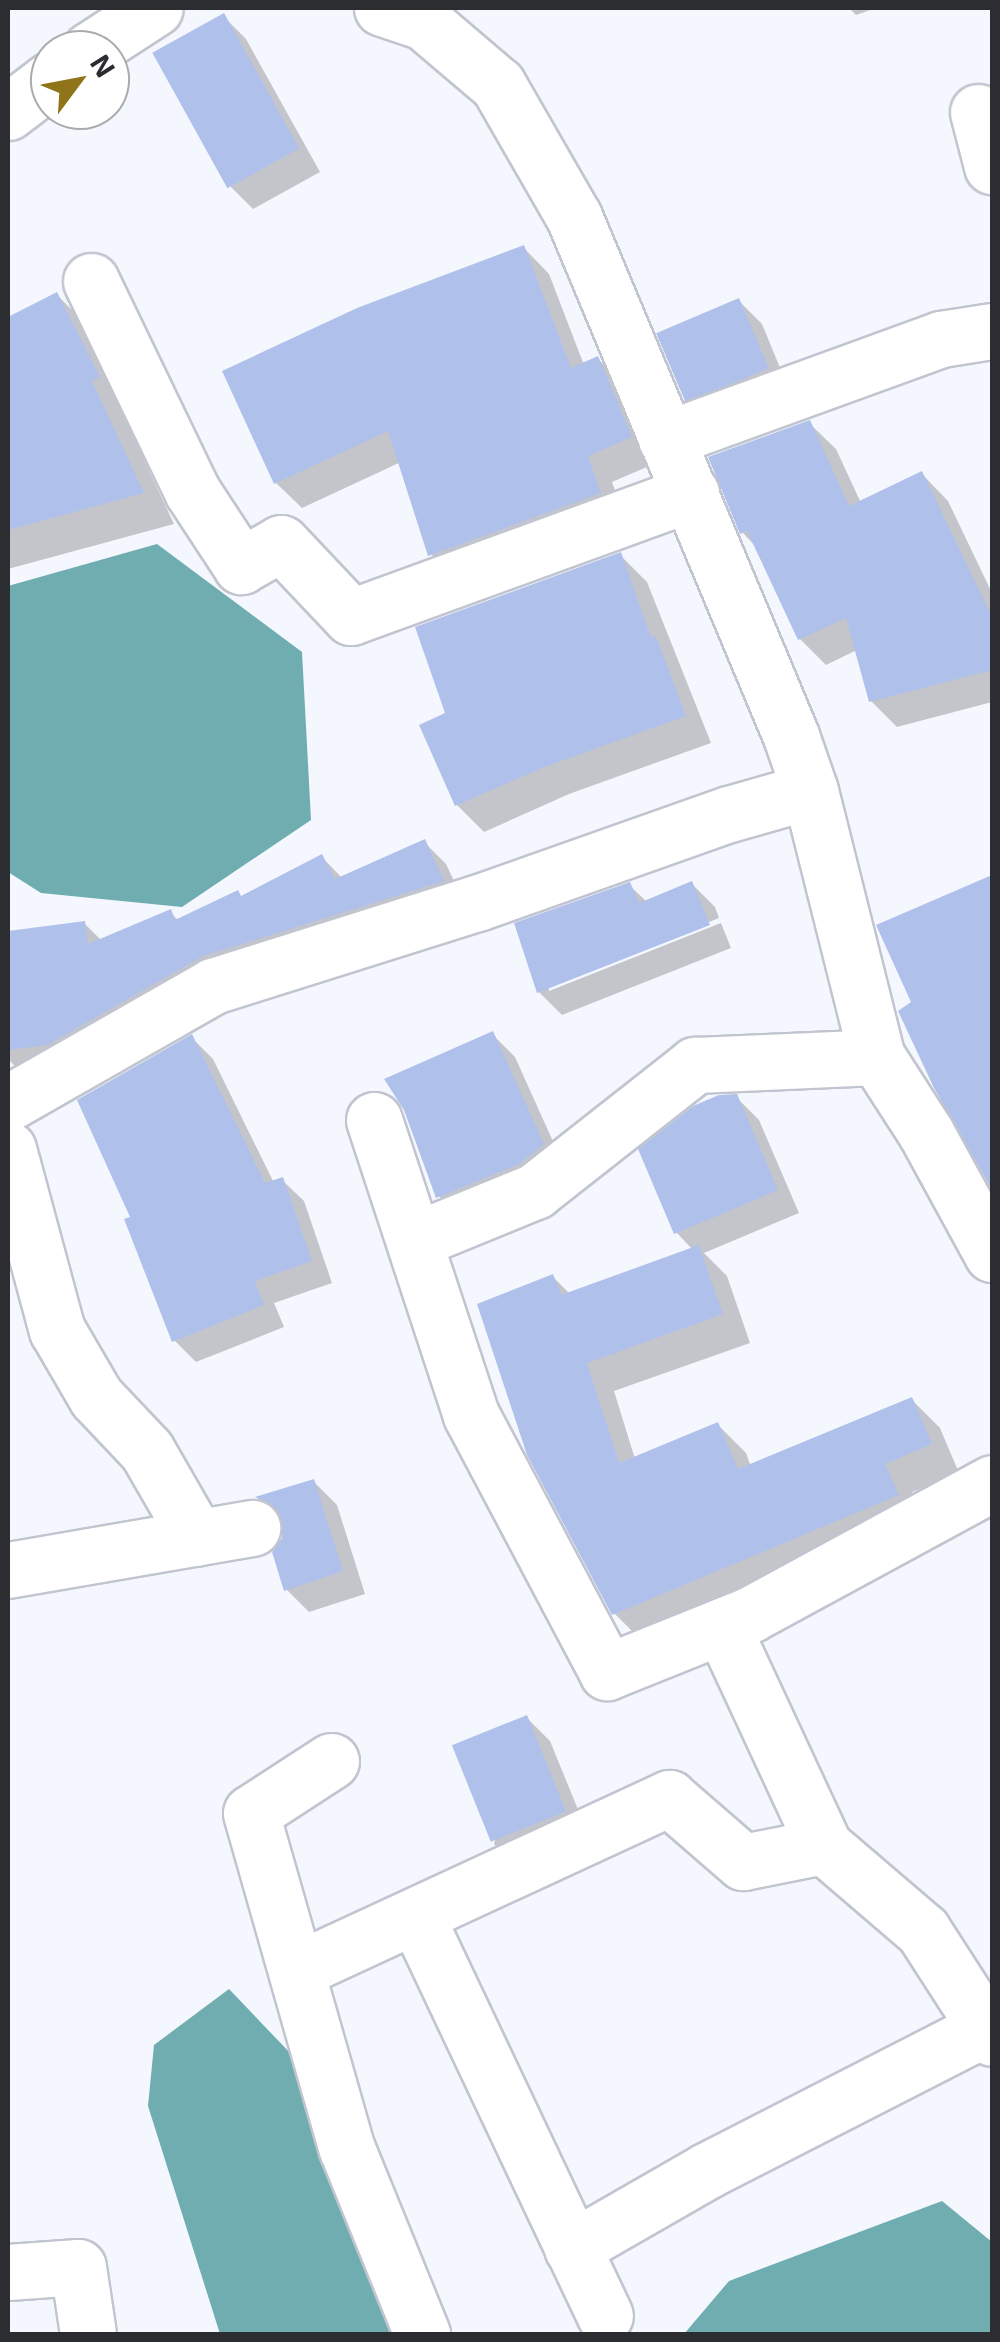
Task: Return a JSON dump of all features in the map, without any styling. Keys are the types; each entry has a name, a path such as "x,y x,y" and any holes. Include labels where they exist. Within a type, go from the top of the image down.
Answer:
{"street":[{"path":"121,30 155,8"},
{"path":"419,12 498,85 574,217 691,493 810,792 877,1056 926,1134 992,1254"},
{"path":"8,112 30,95"},
{"path":"978,112 992,166"},
{"path":"90,281 192,491 241,566 281,543 351,617 691,493"},
{"path":"666,439 941,339 992,331"},
{"path":"8,1103 213,986 477,903 729,814 810,792"},
{"path":"415,1240 535,1191 695,1065 877,1056"},
{"path":"374,1120 472,1415 607,1672 722,1626 992,1483"},
{"path":"8,1149 58,1330 96,1397 148,1451 197,1538"},
{"path":"8,1570 252,1528"},
{"path":"572,2248 708,2170 989,2033 923,1931 824,1846 722,1626"},
{"path":"331,1760 251,1813 348,2149 422,2334"},
{"path":"299,1969 670,1798 743,1862 824,1846"},
{"path":"416,1916 605,2316"},
{"path":"8,2272 78,2267 88,2334"}],"water":[{"path":"157,544 302,652 311,820 182,907 41,893 8,872 8,586"},
{"path":"229,1989 292,2055 392,2334 220,2334 148,2106 154,2045"},
{"path":"942,2201 992,2242 992,2334 684,2334 729,2281"}],"building":[{"path":"224,13 299,149 227,188 152,53"},
{"path":"524,245 571,368 598,356 632,437 588,456 601,493 428,556 388,431 274,484 222,371 357,308"},
{"path":"57,292 100,377 92,381 144,493 8,530 8,317"},
{"path":"739,298 769,368 686,403 656,333"},
{"path":"810,420 849,506 922,471 992,617 992,670 869,702 846,618 798,640 747,531 740,534 708,457"},
{"path":"621,552 651,638 656,636 686,716 542,768 455,806 419,725 445,713 415,627"},
{"path":"425,839 444,881 203,956 47,1045 8,1050 8,931 85,921 88,944 171,909 175,920 238,890 241,896 322,854 335,879"},
{"path":"992,875 992,1190 934,1088 898,1011 911,1002 876,925"},
{"path":"692,881 710,925 537,993 514,923 630,882 639,903"},
{"path":"493,1031 544,1144 519,1164 436,1198 404,1110 384,1079"},
{"path":"192,1034 265,1183 283,1177 312,1261 255,1281 264,1305 172,1342 124,1219 130,1217 77,1100"},
{"path":"737,1094 778,1190 674,1234 638,1149 693,1106 719,1095"},
{"path":"699,1245 723,1314 587,1363 619,1463 718,1422 738,1469 912,1397 932,1444 885,1464 899,1495 612,1615 527,1455 477,1304 553,1274 561,1295"},
{"path":"314,1479 343,1571 284,1591 272,1552 282,1538 282,1522 275,1507 255,1497"},
{"path":"527,1715 566,1811 491,1842 452,1745"}]}
